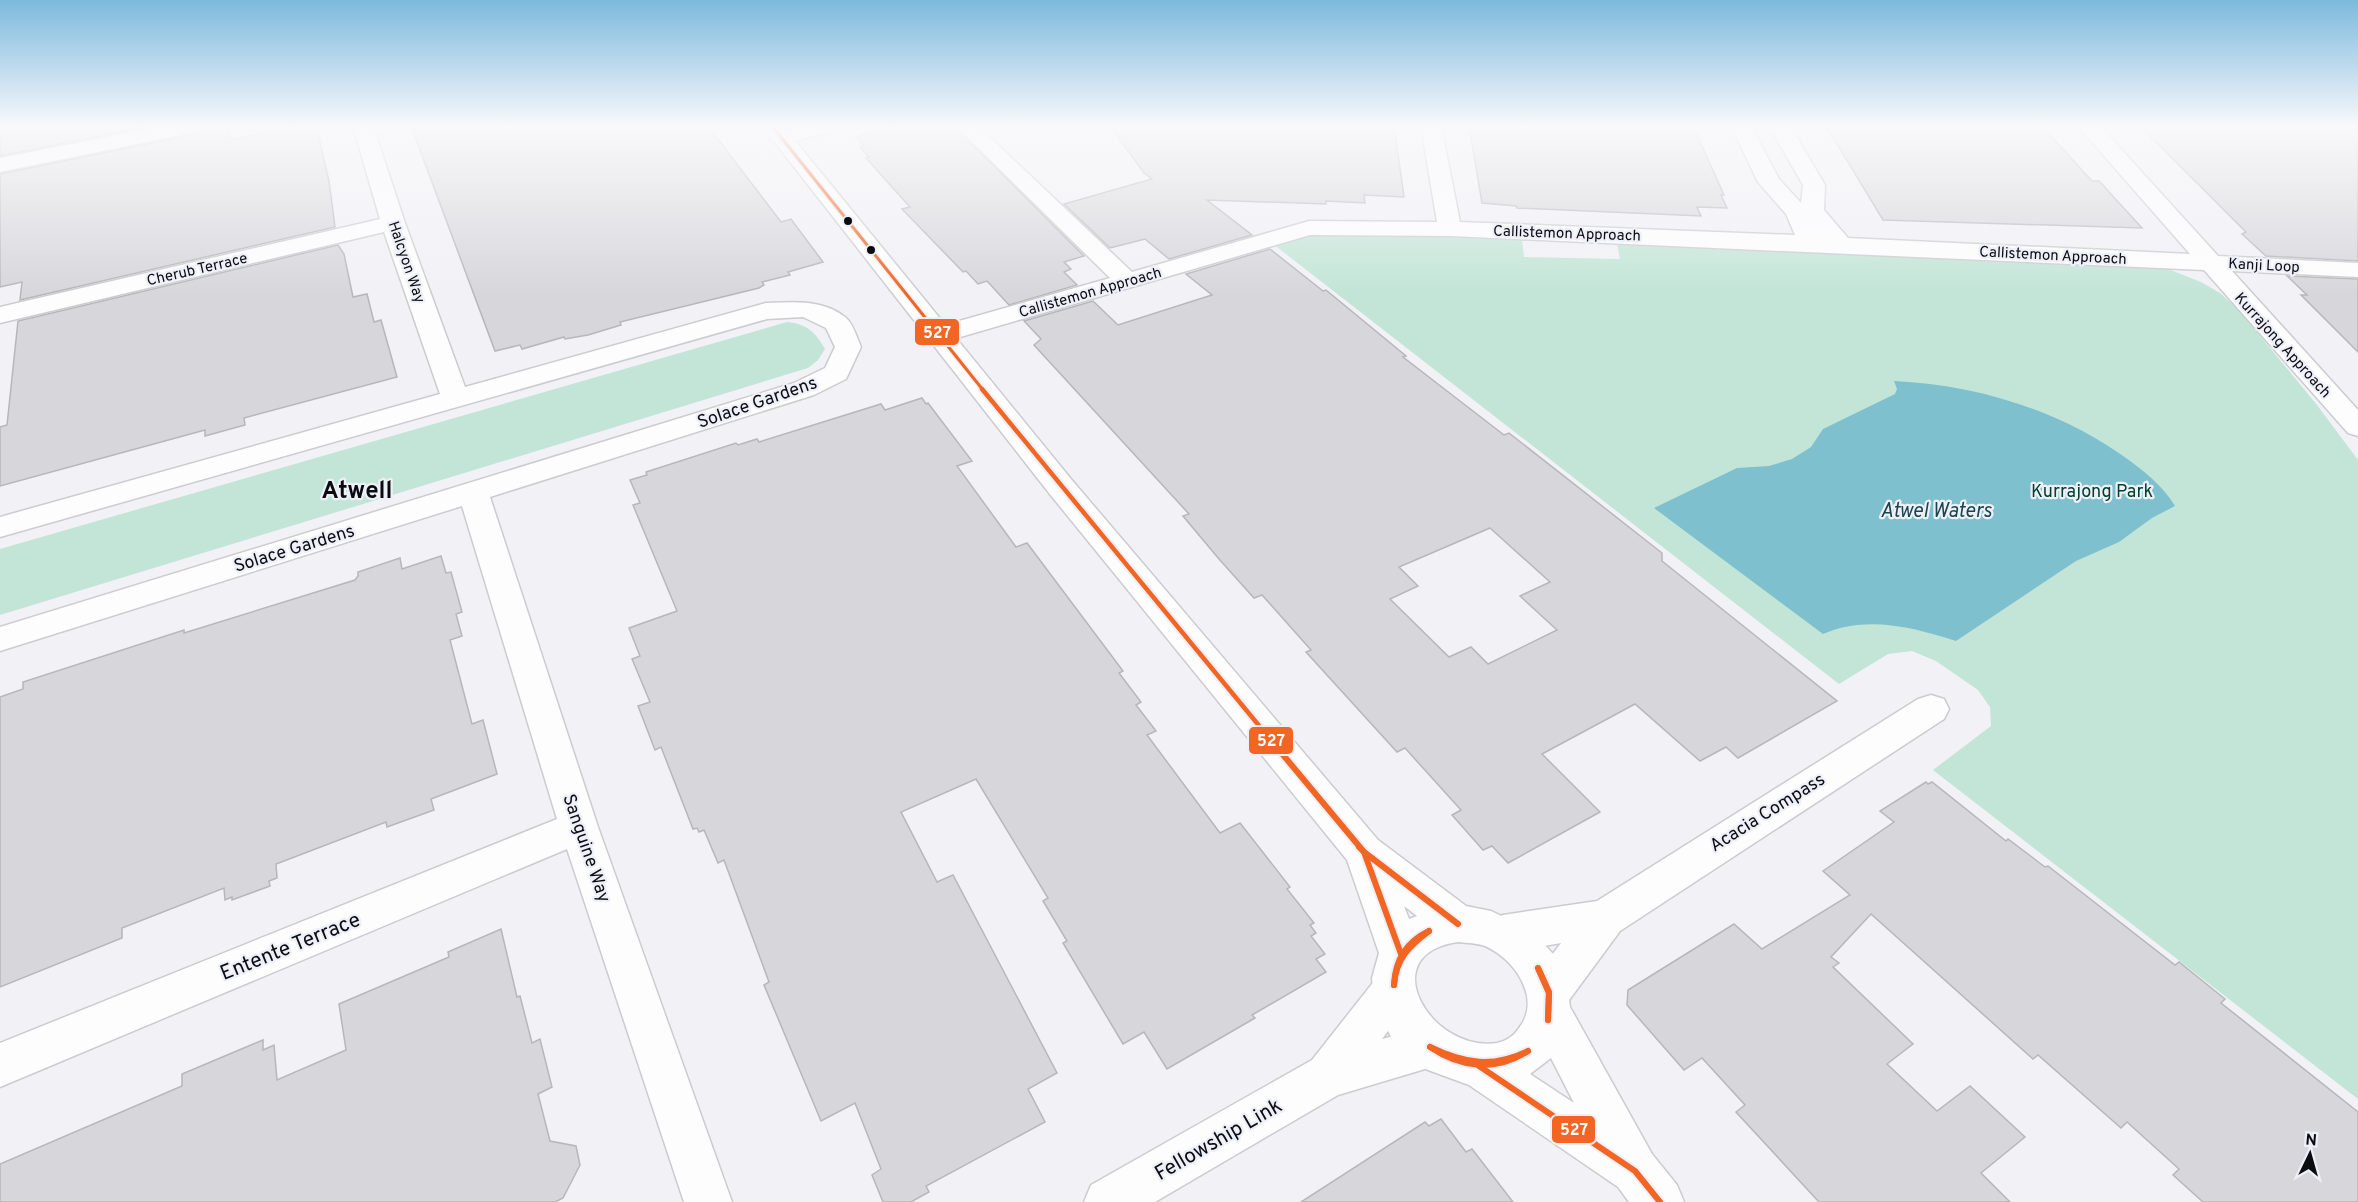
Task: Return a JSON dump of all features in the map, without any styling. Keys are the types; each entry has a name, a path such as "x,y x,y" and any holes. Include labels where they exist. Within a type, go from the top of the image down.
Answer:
{"street":[{"name":"Halcyon Way","path":"380,182 455,397"},
{"path":"817,182 1060,486 1364,852 1458,924"},
{"path":"1025,182 1128,281"},
{"path":"1441,182 1450,229"},
{"path":"1769,182 1797,212 1810,243"},
{"path":"1812,182 1812,211 1841,244"},
{"name":"Kanji Loop","path":"2138,182 2209,263 2358,270"},
{"name":"Cherub Terrace","path":"0,315 393,223"},
{"name":"Callistemon Approach","path":"940,335 1309,228 1450,229 1841,244 2209,263"},
{"name":"Kurrajong Approach","path":"2209,263 2358,427"},
{"name":"Solace Gardens","path":"0,527 766,311 807,309 837,323 848,347 836,373 804,389 0,639"},
{"name":"Sanguine Way","path":"473,492 579,827 708,1202"},
{"name":"Acacia Compass","path":"1550,1003 1605,918 1732,834 1931,709"},
{"name":"Entente Terrace","path":"0,1065 579,827"},
{"path":"1364,852 1398,972 1400,1011 1412,1031 1429,1048 1454,1060 1479,1066 1505,1063 1528,1052 1544,1035 1550,1003"},
{"name":"Acacia Compass","path":"1503,934 1605,918"},
{"path":"1398,972 1415,938 1435,927 1458,924 1481,925 1503,934 1524,949 1540,970 1550,1003 1648,1187"},
{"name":"Fellowship Link","path":"1328,1076 1398,972"},
{"name":"Fellowship Link","path":"1108,1202 1328,1076 1429,1048"},
{"path":"1479,1066 1648,1187"}],"green space":[{"name":"Kurrajong Park","path":"1335,233 1522,240 1524,257 1620,259 1617,244 2163,267 2201,282 2220,293 2238,309 2317,405 2358,460 2358,1099 1933,770 1991,726 1990,707 1978,690 1936,661 1912,651 1888,654 1839,684 1273,244 1307,235"},
{"path":"787,322 810,330 825,349 818,360 808,368 0,615 0,549"}],"water":[{"name":"Atwel Waters","path":"1894,381 1925,383 1986,394 2016,403 2073,426 2100,441 2147,474 2175,506 2152,518 2119,542 2076,561 1956,641 1923,631 1873,624 1839,628 1823,634 1654,508 1737,468 1769,466 1792,459 1811,447 1823,429 1895,394 1897,389"}],"building":[{"path":"0,182 329,182 335,227 20,300 22,282 0,287"},
{"path":"432,182 751,182 781,222 791,219 823,262 788,272 790,275 762,282 764,285 759,288 620,322 621,325 588,335 565,339 564,337 522,349 520,345 495,351"},
{"path":"888,182 1010,182 1084,256 1064,262 1071,269 1064,272 1077,285 1009,305 987,281 978,284 966,271 963,272 902,209 910,207"},
{"path":"1141,182 1402,182 1404,197 1364,195 1365,203 1326,201 1326,204 1207,200 1252,235 1169,259 1145,239 1110,248 1064,204"},
{"path":"1478,182 1718,182 1727,208 1697,207 1701,216 1517,208 1516,206 1482,203"},
{"path":"1860,182 2100,182 2142,228 1883,220"},
{"path":"2196,182 2358,182 2358,261 2266,256 2242,234 2246,232"},
{"path":"338,245 344,254 353,297 367,294 374,322 381,320 397,377 244,418 245,425 205,436 205,430 0,486 0,427 7,425 18,321"},
{"path":"1270,249 1323,291 1326,290 1406,356 1403,357 1504,435 1509,433 1662,553 1662,561 1837,701 1738,758 1726,747 1700,761 1635,704 1542,754 1600,812 1508,863 1492,846 1483,850 1452,815 1461,810 1405,748 1397,752 1306,652 1311,650 1262,595 1254,598 1219,559 1183,516 1189,514 1034,345 1041,339 1024,321 1093,301 1118,325 1212,295 1186,274","holes":["1490,528 1550,582 1520,596 1557,630 1488,664 1471,647 1449,657 1390,599 1418,586 1399,567"]},
{"path":"2287,276 2358,279 2358,352 2301,295 2307,295"},
{"path":"922,398 972,461 957,466 1016,547 1027,543 1123,671 1119,673 1141,702 1136,705 1156,731 1147,735 1220,833 1240,823 1290,887 1287,889 1314,923 1310,925 1316,933 1311,936 1325,954 1316,959 1326,972 1252,1015 1255,1018 1167,1069 1144,1032 1123,1044 1063,943 1067,941 1043,901 1048,898 976,779 901,812 937,882 953,875 1057,1073 1028,1089 1045,1122 926,1186 929,1192 911,1202 883,1202 872,1175 881,1169 855,1103 821,1121 764,985 769,982 724,860 718,863 704,830 699,832 697,828 693,829 661,747 655,750 638,706 650,702 632,659 640,656 629,628 677,611 633,505 640,503 630,480 647,475 646,472 736,443 738,445 757,439 759,442 881,404 885,410"},
{"path":"441,556 446,573 451,572 462,612 456,614 462,636 450,640 472,724 483,720 497,774 431,799 434,810 387,827 386,822 276,864 277,878 269,881 270,886 232,900 232,897 225,900 224,888 122,928 122,938 0,987 0,697 23,689 23,682 184,630 184,633 355,580 358,572 400,558 402,569"},
{"path":"1926,782 1928,784 1932,782 2006,841 2008,839 2045,867 2048,866 2175,965 2179,962 2225,999 2221,1003 2358,1112 2358,1202 2203,1202 2173,1175 2179,1169 2127,1122 2121,1128 2038,1055 2033,1059 1871,914 1831,957 1839,963 1833,967 1913,1044 1887,1064 1937,1111 1970,1086 2025,1137 1981,1173 2010,1202 1819,1202 1736,1112 1745,1105 1702,1058 1684,1070 1627,1005 1628,990 1734,924 1762,949 1850,895 1823,871 1894,822 1880,811"},
{"path":"501,929 517,997 520,996 532,1043 540,1039 552,1087 538,1094 550,1141 576,1146 580,1165 563,1198 555,1202 0,1202 0,1164 182,1086 182,1074 263,1040 263,1050 274,1045 277,1080 346,1050 339,1004 449,957 448,952"},
{"path":"1441,1119 1466,1152 1472,1149 1513,1202 1301,1202 1425,1122 1429,1126"}],"transit line":[{"name":"527","path":"817,182 1060,486 1364,852 1458,924"},
{"name":"527","path":"1359,847 1364,852 1401,954"},
{"name":"527","path":"1394,985 1396,968 1403,952 1414,940 1429,931"},
{"name":"527","path":"1394,985 1400,960 1415,942 1429,931"},
{"name":"527","path":"1538,968 1549,993 1548,1020"},
{"name":"527","path":"1538,968 1549,992 1548,1020"},
{"name":"527","path":"1430,1047 1455,1058 1479,1064 1503,1061 1528,1051"},
{"name":"527","path":"1430,1047 1452,1060 1479,1066 1505,1063 1528,1051"},
{"name":"527","path":"1479,1066 1635,1171 1660,1202"}],"district":[{"name":"Atwell","path":"357,490"}]}
